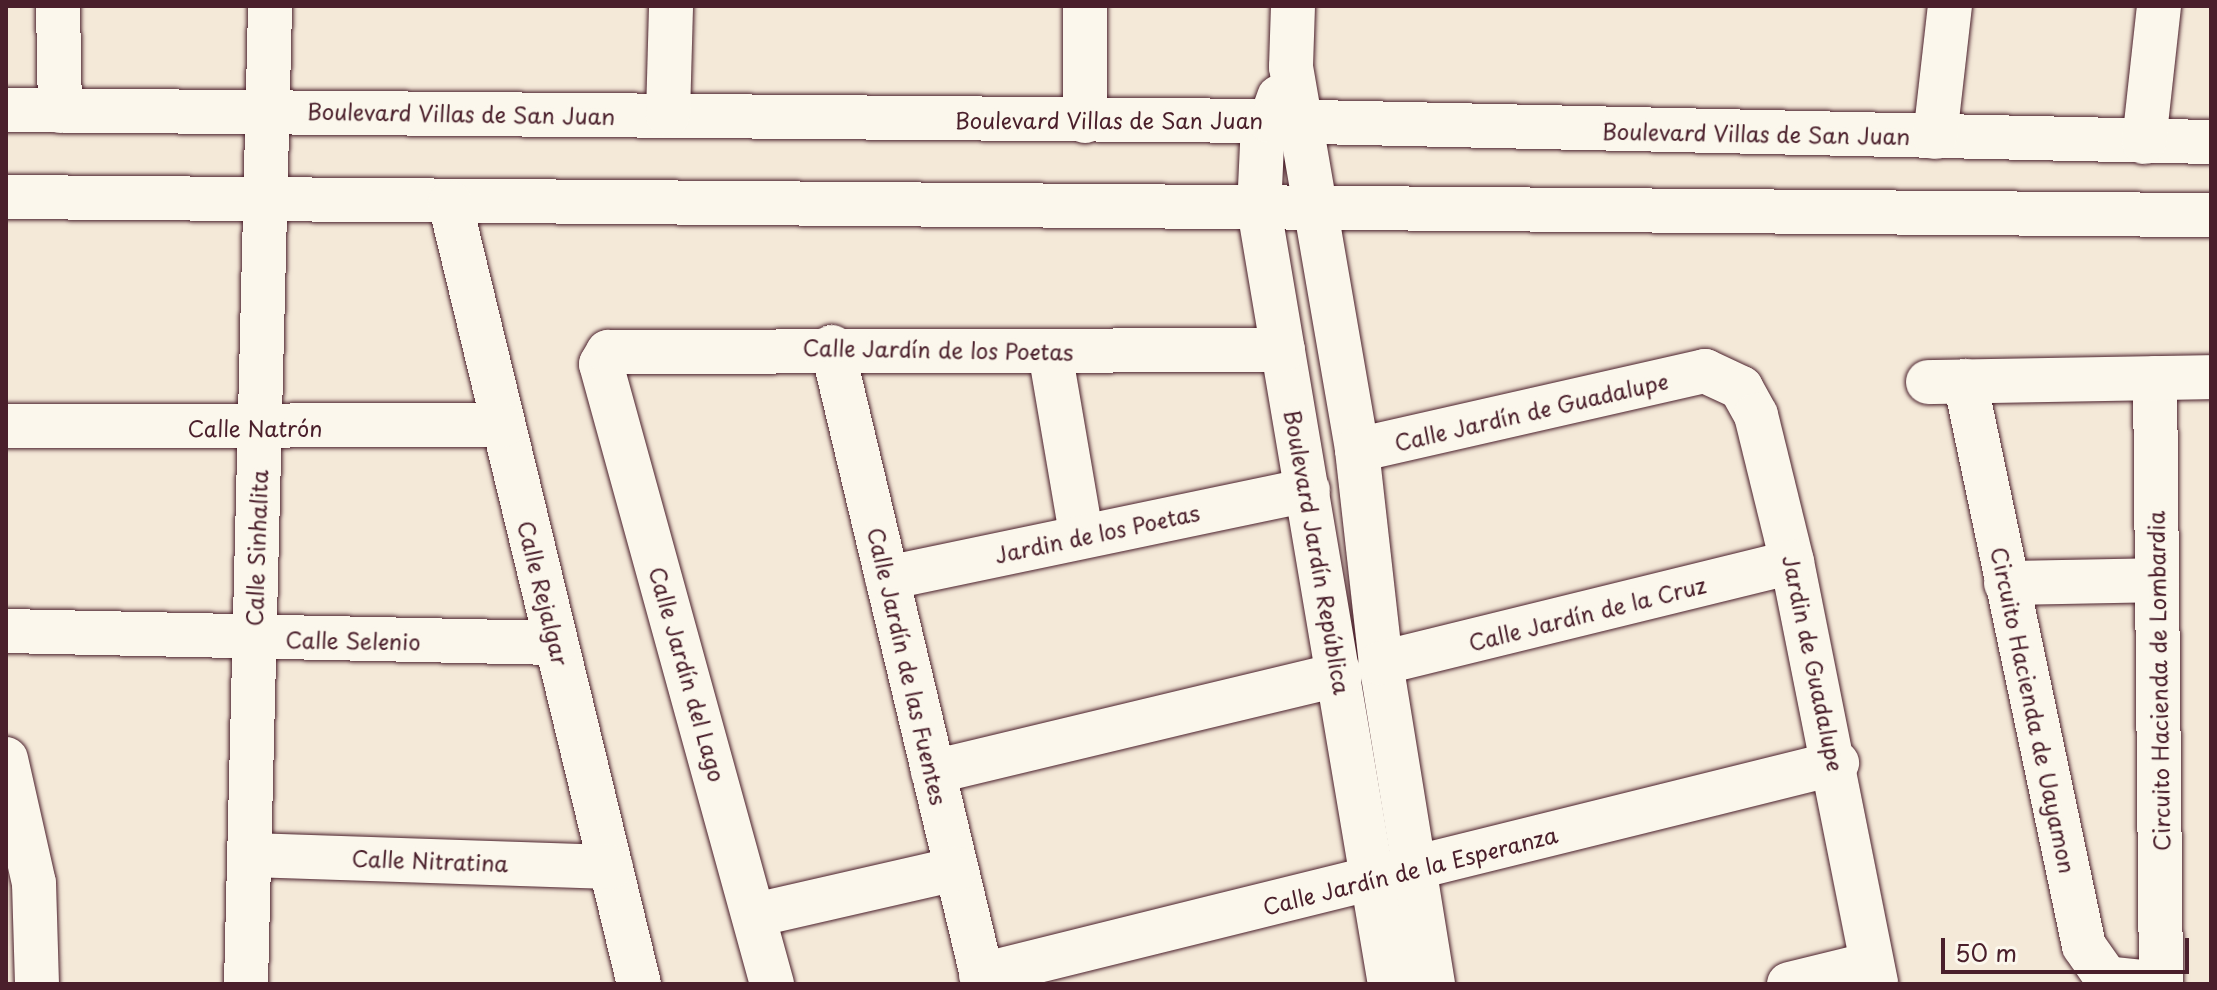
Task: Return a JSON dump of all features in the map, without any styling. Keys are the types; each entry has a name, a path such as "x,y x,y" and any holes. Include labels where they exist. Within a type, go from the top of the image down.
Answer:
{"street":[{"path":"58,6 60,111"},
{"name":"Calle Sinhalita","path":"246,984 270,6"},
{"path":"668,115 671,6"},
{"path":"1085,6 1085,121"},
{"path":"1288,122 1293,6"},
{"path":"1935,137 1950,6"},
{"path":"2144,142 2159,6"},
{"name":"Boulevard Villas de San Juan","path":"6,110 1288,122 2211,142"},
{"name":"Boulevard Jardín República","path":"1288,122 1258,173 1259,209 1308,490 1361,668 1415,871 1433,984"},
{"name":"Boulevard Jardín República","path":"1288,122 1315,209 1357,450 1361,668 1373,881 1390,984"},
{"path":"6,197 2211,215"},
{"name":"Calle Rejalgar","path":"450,203 639,984"},
{"name":"Calle Jardín de los Poetas","path":"601,364 619,347 832,347 1050,352 1283,350"},
{"name":"Calle Jardín de las Fuentes","path":"832,347 982,979"},
{"path":"1050,352 1081,534"},
{"name":"Calle Jardín del Lago","path":"601,364 772,984"},
{"name":"Calle Jardín de Guadalupe","path":"1357,450 1705,371"},
{"name":"Jardin de Guadalupe","path":"1705,371 1741,388 1756,415 1837,763 1873,974"},
{"path":"2155,378 2211,377"},
{"name":"Circuito Hacienda de Uayamon","path":"2155,378 1947,382 2006,583 2084,946 2106,978 2161,984"},
{"name":"Circuito Hacienda de Lombardia","path":"2155,378 2161,984"},
{"name":"Calle Natrón","path":"6,426 260,430 503,425"},
{"name":"Jardin de los Poetas","path":"887,578 1081,534 1308,490"},
{"name":"Calle Jardín de la Cruz","path":"933,772 1792,562"},
{"path":"2006,583 2157,580"},
{"name":"Calle Selenio","path":"6,631 556,643"},
{"path":"6,759 34,883 37,984"},
{"name":"Calle Jardín de la Esperanza","path":"982,979 1837,763"},
{"name":"Calle Nitratina","path":"250,855 611,867"},
{"path":"755,915 956,869"},
{"path":"1789,984 1873,974"}]}
